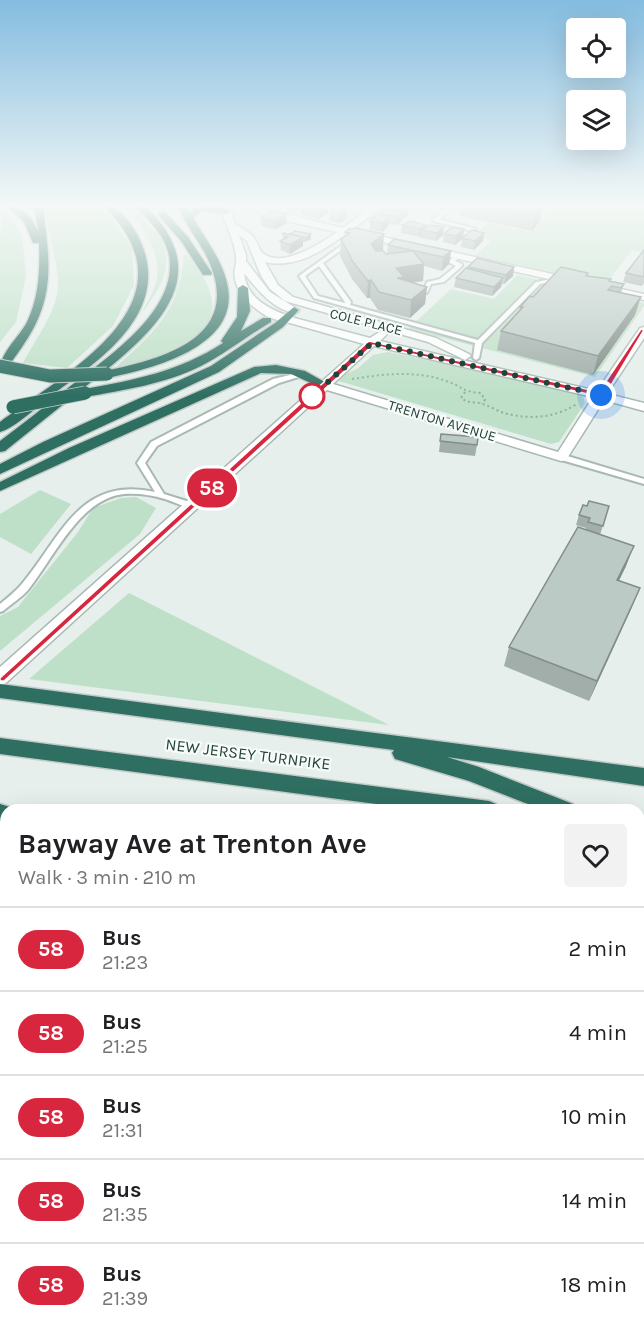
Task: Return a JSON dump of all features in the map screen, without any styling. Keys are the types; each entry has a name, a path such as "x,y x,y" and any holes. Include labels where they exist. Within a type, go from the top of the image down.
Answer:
{"highway":[{"path":"43,269 44,275"},
{"path":"44,269 42,297 33,322 0,367 50,376 107,374 152,364 180,353 203,338 216,321 224,303 217,269"},
{"path":"0,428 98,353 126,325 137,307 143,281 142,269"},
{"path":"0,448 126,347 161,307 173,279 173,269"},
{"path":"204,269 216,296 216,321"},
{"path":"205,360 228,340 241,322 245,311 243,288"},
{"path":"7,409 160,378 205,360 286,315"},
{"path":"0,470 48,445 206,374 234,357 286,315"},
{"path":"0,487 74,451 258,370 278,368 303,374 324,385"},
{"path":"0,691 644,777"},
{"path":"322,734 436,761 550,804"},
{"name":"NEW JERSEY TURNPIKE","path":"0,746 443,804"}],"street":[{"path":"241,269 239,277 243,288 254,302 286,315 376,338"},
{"path":"247,269 286,315"},
{"name":"COLE PLACE","path":"263,269 277,282 290,299 305,306 432,340 471,357"},
{"path":"518,269 644,297"},
{"path":"561,457 644,330"},
{"name":"COLE PLACE","path":"376,338 471,357 603,391 644,407"},
{"name":"COLE PLACE","path":"376,338 603,391 644,398"},
{"path":"0,678 376,338"},
{"name":"TRENTON AVENUE","path":"324,385 561,457"}],"lane":[{"path":"311,269 302,276 316,297 479,342"},
{"path":"325,269 348,302 347,306"},
{"path":"425,292 429,284 442,281 455,269"},
{"path":"471,357 479,342 538,284 562,279"},
{"path":"160,493 141,463 154,444 276,381 303,374"},
{"path":"561,457 644,482"},
{"path":"0,609 23,589 80,512 90,503 117,492 160,493 192,506"}],"path":[{"path":"346,381 394,373 414,374 447,381 465,392 481,393 485,397 482,403"},
{"path":"465,392 461,398 464,401 474,404 482,403 504,413 537,417 560,414 579,403 584,404"}],"green space":[{"path":"0,269 25,269 16,322 0,342"},
{"path":"57,269 133,269 134,285 113,326 67,368 23,363 55,304"},
{"path":"157,269 165,269 161,284 142,313 153,291"},
{"path":"182,269 199,269 202,275 209,289 212,304 207,323 198,334 172,350 116,367 163,319 177,291"},
{"path":"541,269 617,269 606,284"},
{"path":"517,275 644,303 644,306 595,377 408,329 451,289 494,299"},
{"path":"388,352 571,390 583,396 585,403 559,442 551,444 339,381 342,375 357,369 373,355"},
{"path":"40,490 71,504 31,554 0,537 0,514"},
{"path":"136,497 156,508 140,534 0,651 0,616 18,607 78,532 93,508 121,498"},
{"path":"129,593 389,725 29,679"}],"building":[{"path":"359,269 397,269 404,277 397,278 427,287 411,300 379,292 371,280 368,281"},
{"path":"465,269 471,269 503,278 494,287 456,278"},
{"path":"480,269 512,269 506,275"},
{"path":"559,269 572,269 588,273 586,276 611,279 609,281 624,284 621,288 612,286 608,290 641,297 598,356 501,331 530,296 533,297"},
{"path":"629,269 644,269 644,277 626,273"},
{"path":"441,434 478,437 477,445 440,441"},
{"path":"589,501 609,506 603,526 588,522 590,518 579,515 583,505 587,506"},
{"path":"578,527 634,546 617,580 640,588 597,681 509,647"}],"bus line":[{"name":"58","path":"0,678 372,343 601,395 644,330"}],"route":[{"path":"312,396 372,343 601,395"}]}
